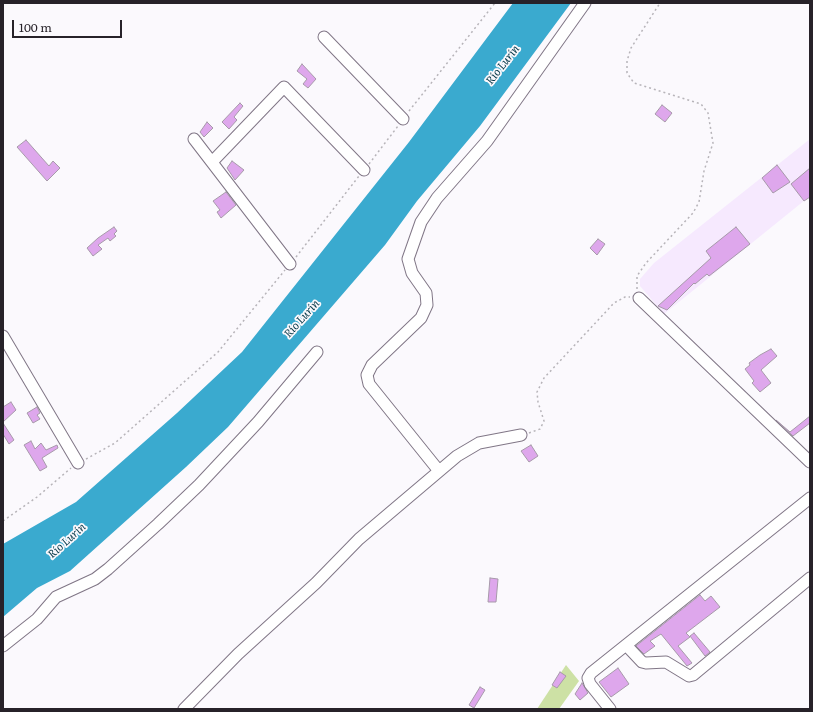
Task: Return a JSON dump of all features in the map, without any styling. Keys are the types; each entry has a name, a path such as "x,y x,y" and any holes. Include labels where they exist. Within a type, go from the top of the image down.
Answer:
{"street":[{"path":"439,471 369,384 368,375 372,365 421,318 427,305 426,293 412,273 408,259 421,222 437,198 492,135 585,3"},
{"path":"324,37 403,120"},
{"path":"212,162 284,87 364,170"},
{"path":"194,139 290,264"},
{"path":"639,298 810,462"},
{"path":"3,336 78,463"},
{"path":"3,646 34,622 56,597 95,579 158,524 199,485 258,422 317,352"},
{"path":"184,709 238,654 316,583 359,539 439,471 471,446 521,435"},
{"path":"610,709 588,678 591,673 810,498"},
{"path":"626,645 642,662 666,662 689,676 692,675 810,578"}],"path":[{"path":"3,521 78,463 116,443 218,352 290,264 495,3"},
{"path":"521,435 540,429 544,421 538,402 538,392 544,378 614,303 625,298 639,298 636,284 637,276 661,245 693,213 699,202 704,171 713,143 708,112 701,104 634,83 627,73 627,61 631,48 660,3"}],"shaded area":[{"path":"810,139 810,196 664,314 640,286 640,279 654,263"}],"green space":[{"path":"566,665 579,681 559,709 537,709"}],"water":[{"name":"Río Lurín","path":"513,3 571,3 480,126 417,201 385,245 228,427 186,467 70,571 37,588 3,617 3,544 76,502 177,413 242,352 409,142"}],"building":[{"path":"302,64 316,79 308,88 303,84 307,79 297,71"},
{"path":"240,103 243,106 234,117 237,120 229,129 222,122"},
{"path":"662,105 672,113 665,122 655,114"},
{"path":"207,122 213,128 204,137 200,132"},
{"path":"26,140 49,166 53,161 60,168 47,181 17,147"},
{"path":"232,161 244,170 235,180 227,168"},
{"path":"777,165 790,182 773,193 762,178"},
{"path":"810,168 810,197 804,201 791,184"},
{"path":"226,192 236,205 221,218 217,212 220,210 213,201"},
{"path":"114,227 117,231 114,234 116,236 110,241 108,238 98,245 102,249 93,256 87,248"},
{"path":"736,227 750,244 709,276 707,274 695,284 694,283 667,310 658,306 711,258 706,251"},
{"path":"598,239 605,244 597,255 590,248"},
{"path":"771,349 777,356 761,370 771,383 760,392 752,383 754,381 745,369 750,365 749,363"},
{"path":"11,402 16,410 3,422 3,407"},
{"path":"37,407 40,413 37,415 40,419 33,423 27,413"},
{"path":"810,416 810,423 793,436 776,420 790,432"},
{"path":"3,423 14,440 9,444 3,434"},
{"path":"31,441 35,449 41,443 46,450 57,445 58,448 42,458 47,467 40,471 24,445"},
{"path":"531,445 538,456 529,462 521,451"},
{"path":"490,578 498,579 496,602 488,602"},
{"path":"700,595 705,601 711,596 720,607 686,633 690,637 678,646 692,663 687,666 661,634 650,641 655,646 644,654 636,646"},
{"path":"694,633 710,652 705,656 690,636"},
{"path":"618,668 629,684 611,697 599,682"},
{"path":"560,672 566,676 557,688 552,685"},
{"path":"582,683 588,693 580,700 575,694"},
{"path":"480,687 485,690 474,708 469,705"}]}
